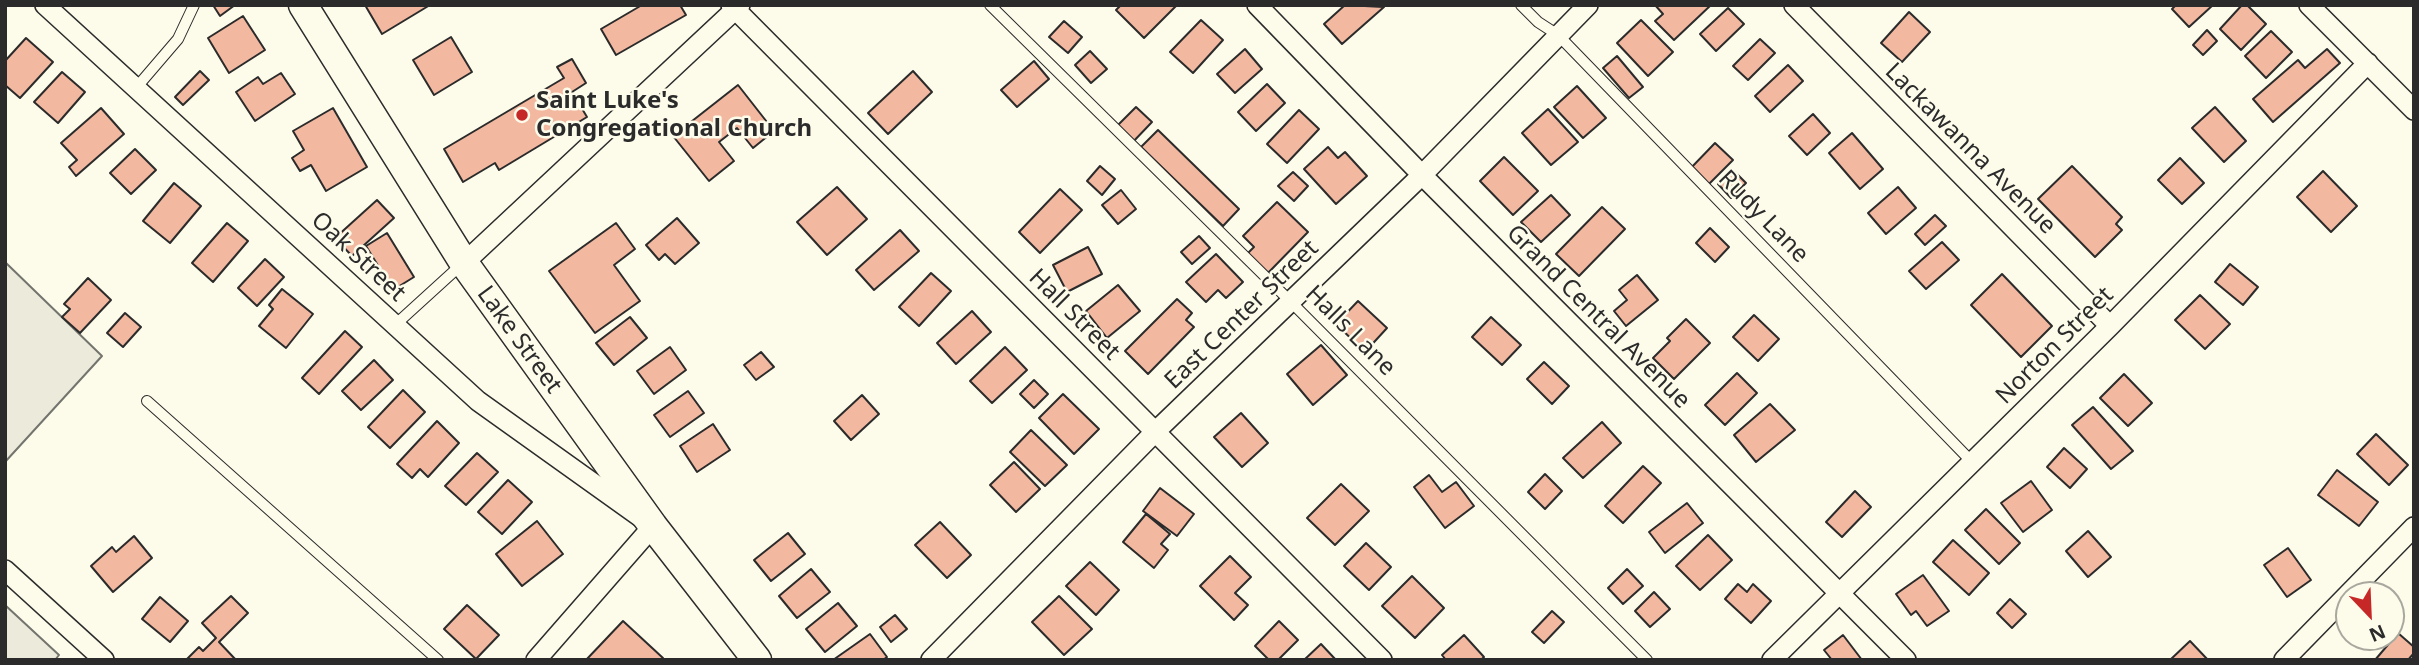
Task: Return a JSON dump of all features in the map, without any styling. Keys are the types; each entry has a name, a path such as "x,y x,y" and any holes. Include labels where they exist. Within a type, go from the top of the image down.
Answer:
{"main road":[{"name":"Lake Street","path":"303,5 464,262 653,526 757,660"}],"street":[{"name":"Oak Street","path":"45,5 478,401 653,526"},
{"name":"Grand Central Avenue","path":"1257,5 1422,175 1906,660"},
{"name":"East Center Street","path":"930,660 1156,432 1422,175 1588,5"},
{"name":"Lackawanna Avenue","path":"1794,5 2110,326"},
{"path":"2309,5 2414,110"},
{"path":"464,262 735,7"},
{"name":"Hall Street","path":"735,7 1382,660"},
{"name":"Norton Street","path":"1772,660 2110,326 2368,64"},
{"path":"536,660 653,526"},
{"path":"2284,660 2414,527"},
{"path":"5,570 104,660"}],"lane":[{"path":"136,88 178,40 194,5"},
{"name":"Halls Lane","path":"990,5 1291,302 1647,660"},
{"name":"Rudy Lane","path":"1521,5 1538,22 1558,36 1972,462"},
{"path":"395,325 464,262"},
{"path":"147,401 438,660"}],"shaded area":[{"path":"5,262 102,356 5,462"},
{"path":"5,605 59,655 55,660 5,660"}],"building":[{"path":"213,5 235,5 220,16"},
{"path":"365,5 430,5 382,34"},
{"path":"642,5 680,5 686,15 616,55 601,29"},
{"path":"1121,5 1177,5 1144,38 1116,10"},
{"path":"1345,5 1384,7 1342,44 1324,24"},
{"path":"1655,5 1711,5 1674,40 1655,21 1663,14"},
{"path":"2176,5 2213,5 2189,27 2172,9"},
{"path":"2242,5 2247,5 2266,24 2241,50 2220,29"},
{"path":"1728,8 1744,24 1716,51 1700,34"},
{"path":"1909,12 1930,32 1902,62 1881,43"},
{"path":"243,16 265,50 229,73 208,38"},
{"path":"1201,20 1223,40 1193,73 1170,52"},
{"path":"1641,20 1673,52 1648,76 1617,43"},
{"path":"1064,21 1082,37 1068,53 1049,37"},
{"path":"2207,30 2217,41 2203,55 2193,45"},
{"path":"2271,31 2292,52 2266,78 2245,56"},
{"path":"451,37 472,72 434,95 413,60"},
{"path":"26,38 53,62 20,98 5,85 5,61"},
{"path":"1760,39 1775,53 1748,80 1733,66"},
{"path":"1245,49 1262,69 1235,93 1217,74"},
{"path":"2327,49 2340,63 2273,122 2253,99 2298,60 2305,68"},
{"path":"1090,51 1107,69 1091,83 1075,65"},
{"path":"1617,56 1643,87 1629,98 1603,68"},
{"path":"572,59 586,83 572,92 587,117 499,170 495,163 463,182 444,149 564,78 557,67"},
{"path":"1034,61 1049,79 1017,107 1001,90"},
{"path":"1788,65 1803,81 1770,112 1755,96"},
{"path":"200,71 209,80 183,105 175,97"},
{"path":"913,71 932,92 888,134 868,113"},
{"path":"62,72 85,92 58,123 34,102"},
{"path":"281,73 295,94 255,121 236,92 258,77 263,84"},
{"path":"1267,84 1285,103 1256,131 1238,112"},
{"path":"738,85 774,131 753,148 737,128 719,142 734,161 709,181 673,136"},
{"path":"1577,86 1606,118 1583,138 1554,107"},
{"path":"1136,107 1152,122 1131,144 1115,128"},
{"path":"2215,107 2246,141 2224,162 2192,128"},
{"path":"101,108 124,134 76,176 69,167 77,160 61,143"},
{"path":"333,108 367,167 326,191 311,165 300,171 292,158 304,150 293,131"},
{"path":"1548,109 1578,142 1551,165 1522,133"},
{"path":"1299,110 1319,129 1287,163 1267,144"},
{"path":"1813,114 1830,133 1807,155 1789,136"},
{"path":"1158,130 1239,209 1223,226 1141,147"},
{"path":"1852,133 1883,169 1860,189 1829,153"},
{"path":"1715,143 1733,160 1706,187 1689,170"},
{"path":"1328,147 1338,158 1345,152 1367,176 1336,204 1304,169"},
{"path":"135,149 156,170 131,194 110,173"},
{"path":"1504,157 1538,191 1513,215 1480,181"},
{"path":"2180,158 2204,183 2182,204 2158,180"},
{"path":"1100,166 1115,179 1102,195 1087,181"},
{"path":"2072,166 2122,217 2116,224 2122,230 2095,257 2038,199"},
{"path":"1732,169 1746,183 1731,198 1718,184"},
{"path":"2323,171 2357,206 2331,232 2297,197"},
{"path":"1293,172 1308,186 1294,201 1278,186"},
{"path":"174,183 201,206 170,243 143,221"},
{"path":"837,187 867,219 827,255 797,222"},
{"path":"1898,187 1916,208 1886,234 1868,213"},
{"path":"1060,189 1082,210 1040,253 1019,232"},
{"path":"1121,190 1136,209 1118,224 1102,205"},
{"path":"1551,195 1570,215 1541,242 1521,222"},
{"path":"377,200 394,218 352,256 335,238"},
{"path":"1277,202 1308,232 1267,274 1247,254 1254,247 1243,236"},
{"path":"1602,207 1625,229 1579,276 1556,254"},
{"path":"1935,215 1946,226 1925,245 1915,234"},
{"path":"677,218 699,243 675,264 665,254 659,260 646,245"},
{"path":"227,223 248,241 213,282 192,263"},
{"path":"616,223 635,249 614,265 640,301 595,333 549,271"},
{"path":"1710,228 1729,247 1715,262 1696,243"},
{"path":"900,230 919,251 874,290 856,270"},
{"path":"387,233 414,277 393,290 366,246"},
{"path":"1199,236 1210,248 1192,264 1181,252"},
{"path":"1942,242 1959,260 1926,289 1909,271"},
{"path":"1088,247 1102,274 1067,292 1053,265"},
{"path":"1216,254 1243,282 1226,298 1218,290 1206,302 1186,282"},
{"path":"265,259 284,277 257,306 238,288"},
{"path":"2230,264 2258,287 2243,305 2215,282"},
{"path":"931,273 951,291 919,326 899,307"},
{"path":"2002,274 2052,326 2021,357 1971,305"},
{"path":"1637,275 1658,300 1626,326 1614,311 1627,300 1619,290"},
{"path":"88,278 111,300 80,333 62,317 70,309 64,304"},
{"path":"1118,285 1140,311 1107,338 1086,311"},
{"path":"282,289 313,314 286,348 259,326 273,309 269,305"},
{"path":"2200,295 2230,324 2205,349 2175,320"},
{"path":"1177,299 1192,313 1186,320 1194,327 1148,374 1125,351"},
{"path":"1358,301 1387,328 1365,352 1336,324"},
{"path":"972,311 991,332 956,364 937,343"},
{"path":"125,313 141,327 123,347 107,333"},
{"path":"1754,315 1779,339 1758,361 1733,337"},
{"path":"630,317 647,338 614,365 596,343"},
{"path":"1491,317 1521,345 1502,365 1472,337"},
{"path":"1686,319 1710,343 1674,379 1653,358 1670,341 1667,338"},
{"path":"345,331 362,347 319,394 302,378"},
{"path":"1321,345 1347,375 1313,405 1287,374"},
{"path":"670,347 686,370 654,394 637,371"},
{"path":"1005,347 1027,370 992,403 970,381"},
{"path":"761,352 774,367 756,380 744,365"},
{"path":"374,360 393,380 361,410 342,391"},
{"path":"1544,362 1569,386 1552,404 1527,379"},
{"path":"1737,373 1757,393 1725,425 1705,405"},
{"path":"2124,374 2152,403 2128,426 2100,398"},
{"path":"1034,380 1048,394 1034,408 1020,394"},
{"path":"403,390 425,412 390,448 368,427"},
{"path":"688,391 704,413 670,437 654,415"},
{"path":"1063,394 1099,429 1074,454 1039,418"},
{"path":"862,395 879,414 851,440 834,421"},
{"path":"1770,404 1795,430 1756,462 1734,435"},
{"path":"2093,407 2133,451 2111,469 2072,425"},
{"path":"1241,413 1268,443 1242,467 1214,437"},
{"path":"437,421 459,443 428,477 420,469 412,478 397,464"},
{"path":"1602,422 1621,443 1583,478 1563,458"},
{"path":"713,424 730,450 697,472 680,446"},
{"path":"1031,430 1067,465 1045,486 1010,452"},
{"path":"2376,434 2408,465 2389,485 2357,454"},
{"path":"2064,448 2087,469 2070,488 2047,467"},
{"path":"477,453 498,472 466,505 445,486"},
{"path":"1014,462 1040,489 1016,512 990,485"},
{"path":"1643,466 1661,483 1623,523 1605,506"},
{"path":"2337,470 2378,502 2359,526 2318,495"},
{"path":"1545,474 1562,491 1545,509 1528,492"},
{"path":"1429,475 1442,492 1456,482 1474,506 1445,528 1414,487"},
{"path":"508,480 532,502 502,534 478,512"},
{"path":"2031,481 2052,510 2023,532 2001,503"},
{"path":"1341,484 1369,511 1335,545 1307,518"},
{"path":"1160,488 1194,514 1177,536 1143,511"},
{"path":"1855,491 1871,507 1842,537 1826,522"},
{"path":"1687,503 1703,523 1665,553 1649,532"},
{"path":"1986,509 2020,543 1999,564 1965,530"},
{"path":"1146,514 1170,534 1161,544 1168,550 1154,568 1123,542"},
{"path":"537,521 563,554 522,586 496,554"},
{"path":"940,522 971,555 947,578 915,545"},
{"path":"2088,531 2111,557 2088,577 2066,551"},
{"path":"788,533 805,554 771,581 754,560"},
{"path":"1708,535 1732,560 1700,590 1676,566"},
{"path":"134,536 152,558 113,592 91,566 112,547 116,552"},
{"path":"1953,540 1989,573 1969,595 1933,562"},
{"path":"1366,543 1391,567 1369,590 1344,566"},
{"path":"2288,548 2311,580 2287,597 2264,565"},
{"path":"1230,556 1251,577 1235,593 1248,605 1234,620 1200,586"},
{"path":"1090,562 1119,590 1096,615 1066,586"},
{"path":"811,569 830,592 797,618 779,596"},
{"path":"1627,569 1643,586 1623,604 1608,588"},
{"path":"1923,575 1949,611 1927,626 1916,611 1911,615 1896,594"},
{"path":"1412,576 1444,608 1415,638 1382,606"},
{"path":"1738,584 1747,592 1753,584 1771,601 1751,623 1725,599"},
{"path":"1654,592 1670,609 1650,627 1635,611"},
{"path":"231,596 248,613 219,642 236,660 186,660 199,647 203,651 216,638 202,623"},
{"path":"1059,596 1092,629 1064,655 1032,622"},
{"path":"160,597 188,621 170,642 142,619"},
{"path":"2010,599 2026,614 2012,628 1997,613"},
{"path":"838,603 857,626 825,652 806,629"},
{"path":"467,605 499,635 476,659 444,629"},
{"path":"1552,611 1564,622 1544,643 1532,632"},
{"path":"895,615 907,629 891,642 880,627"},
{"path":"623,621 663,658 586,660"},
{"path":"1279,621 1298,640 1278,660 1269,660 1255,646"},
{"path":"870,634 887,657 883,660 833,660"},
{"path":"1464,635 1484,657 1481,660 1446,660 1442,655"},
{"path":"1843,635 1862,660 1832,660 1824,650"},
{"path":"2405,639 2414,647 2414,653 2408,660 2375,660 2383,651 2405,651"},
{"path":"2190,641 2208,660 2170,660"},
{"path":"1321,644 1336,660 1304,660"}],"place":[{"name":"Saint Luke's Congregational Church","path":"522,115"}]}
